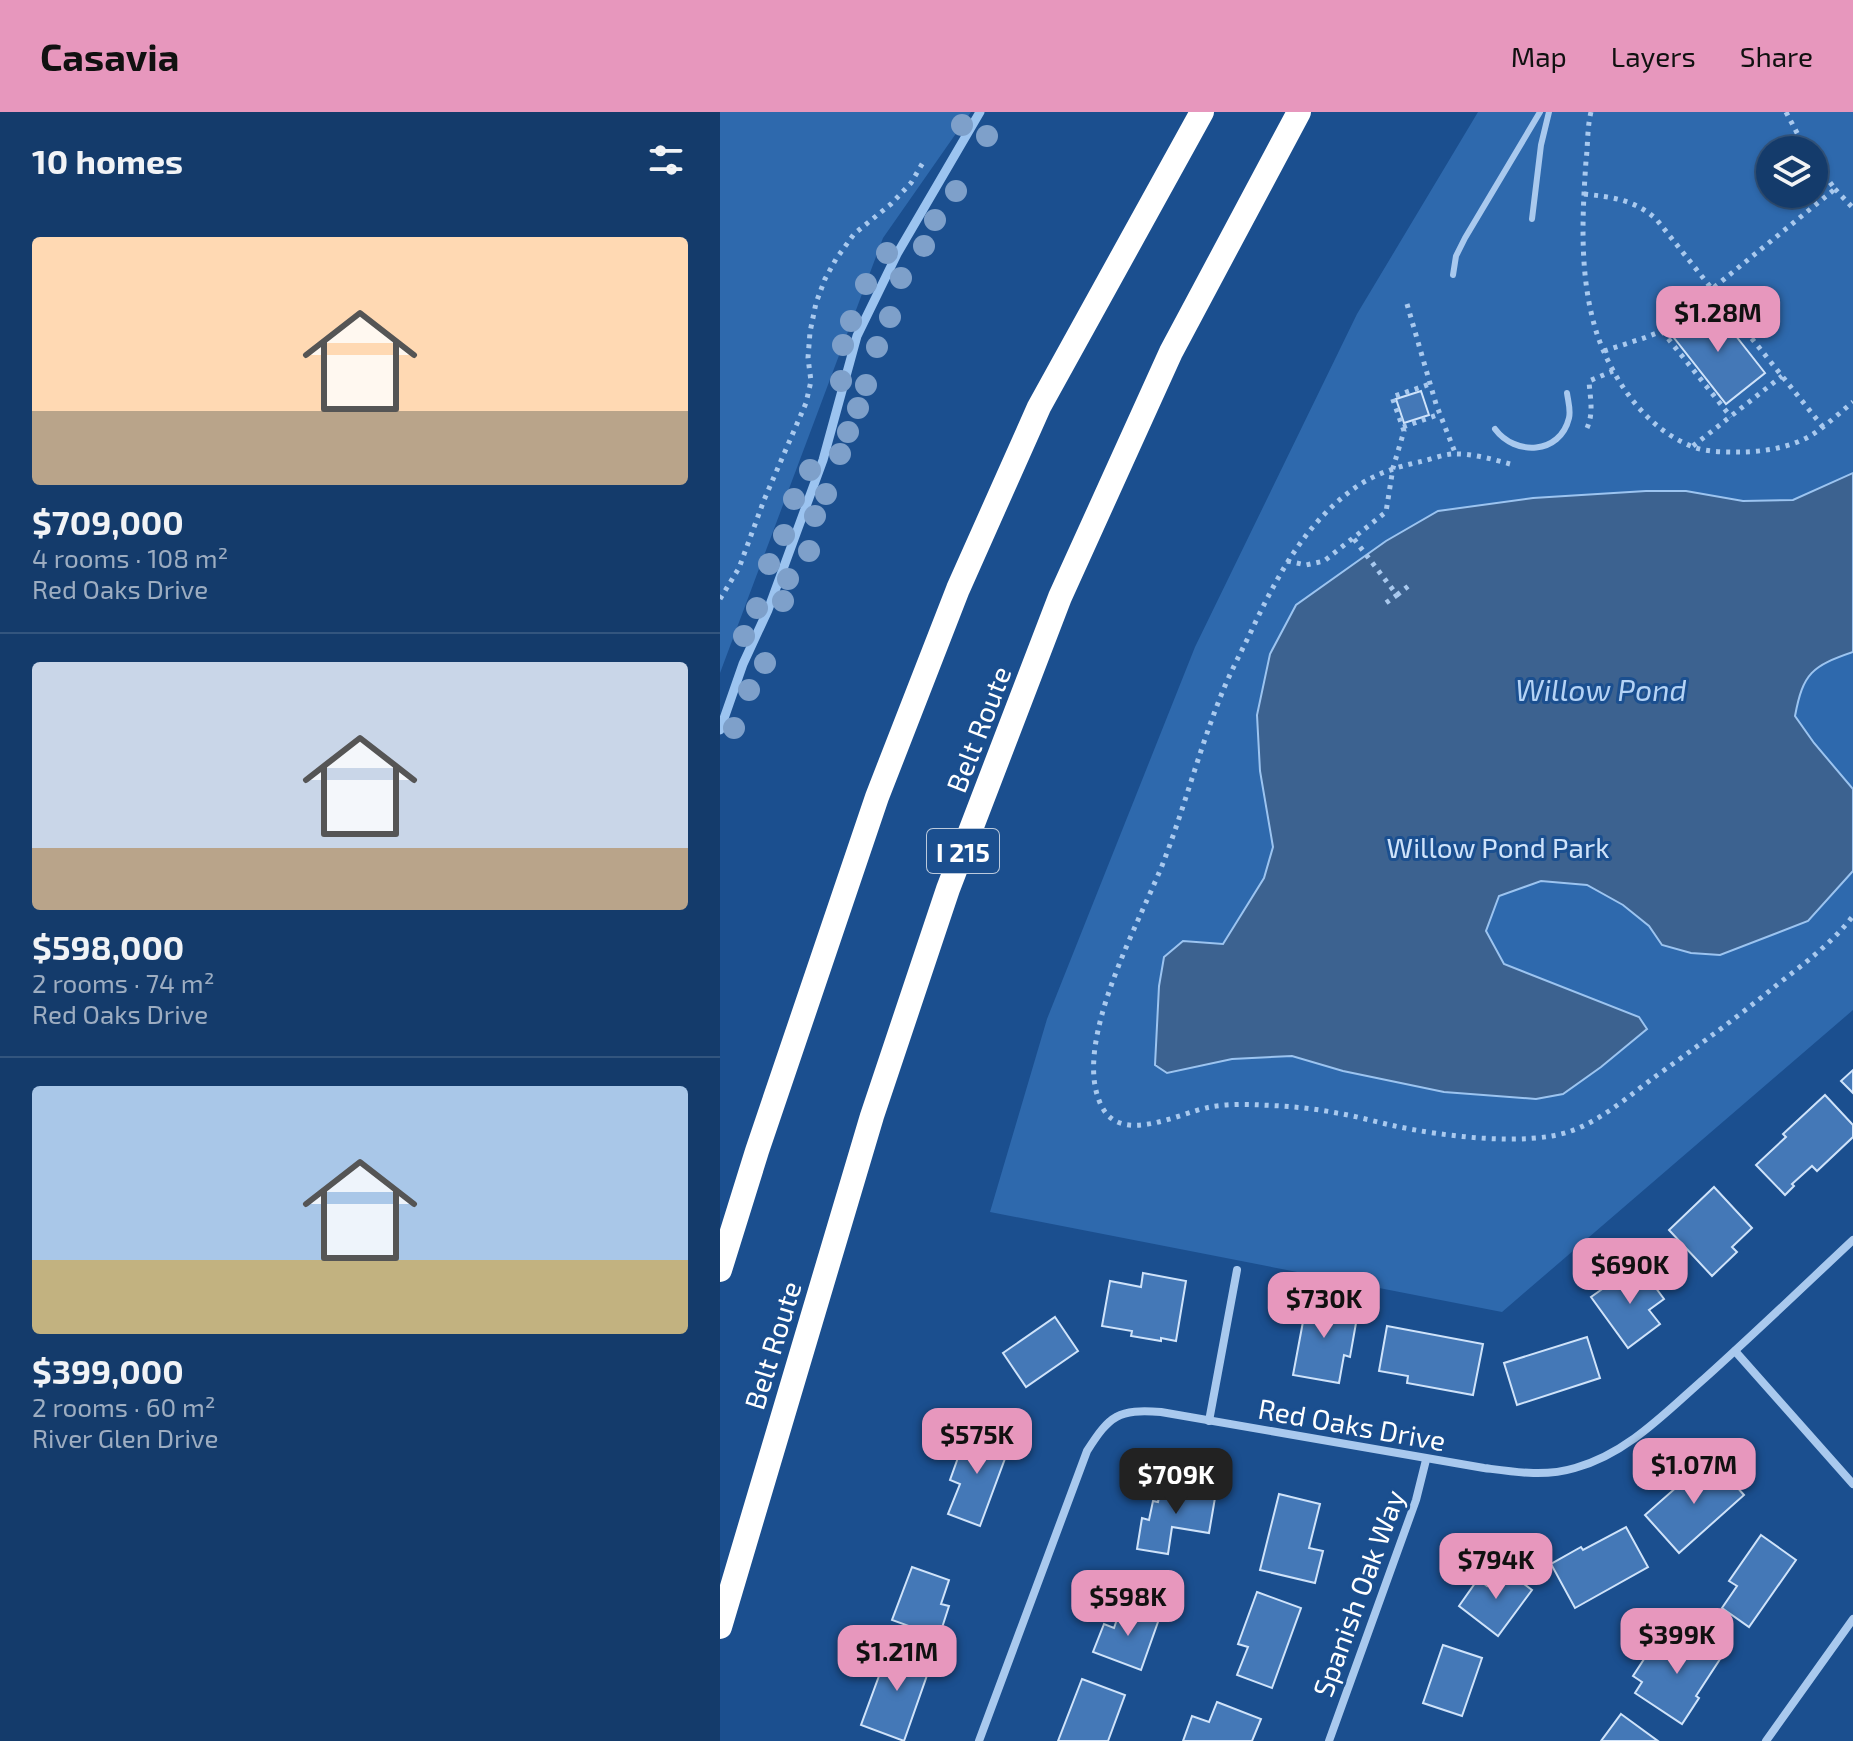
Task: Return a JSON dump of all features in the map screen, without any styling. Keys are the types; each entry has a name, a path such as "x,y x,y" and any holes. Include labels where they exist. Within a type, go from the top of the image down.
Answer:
{"highway":[{"path":"720,1270 877,797 958,589 1039,407 1202,112"},
{"name":"Belt Route","path":"720,1627 872,1116 948,889 1060,597 1171,352 1299,112"}],"street":[{"name":"Red Oaks Drive","path":"979,1741 1087,1451 1101,1429 1113,1418 1141,1410 1426,1460 1524,1473 1552,1473 1576,1468 1628,1444 1735,1351 1853,1240"},
{"path":"1209,1421 1237,1270"},
{"path":"1735,1351 1853,1484"},
{"name":"Spanish Oak Way","path":"1329,1741 1412,1511 1426,1460"},
{"path":"1766,1741 1853,1619"}],"lane":[{"path":"1453,275 1456,256 1465,238 1540,112"},
{"path":"1532,219 1541,145 1549,112"},
{"path":"1495,429 1501,437 1517,446 1535,449 1545,446 1560,436 1569,420 1567,393"}],"path":[{"path":"1591,112 1583,218 1589,303 1598,336 1613,371 1641,410 1676,439 1698,449 1754,452 1783,447 1808,437 1853,402"},
{"path":"1786,112 1799,136"},
{"path":"720,599 739,568 764,500 806,403 811,381 808,358 810,332 825,279 854,234 911,183 925,159"},
{"path":"1828,180 1853,208"},
{"path":"1604,351 1662,331 1835,189"},
{"path":"1584,194 1625,200 1648,211 1823,427"},
{"path":"1407,304 1430,384 1456,455"},
{"path":"1662,331 1731,417"},
{"path":"1582,437 1590,422 1592,409 1589,381 1613,371"},
{"path":"1693,446 1782,376"},
{"path":"1287,561 1306,565 1324,561 1386,512 1393,468 1404,431 1392,397 1430,384"},
{"path":"1403,427 1440,414"},
{"path":"1515,466 1494,459 1456,455 1393,468 1354,488 1324,515 1287,561 1221,694 1163,865 1113,978 1099,1025 1094,1056 1094,1080 1104,1111 1125,1125 1144,1125 1211,1107 1300,1107 1471,1137 1513,1139 1554,1136 1576,1129 1604,1113 1726,1026 1812,957 1853,916"},
{"path":"1354,539 1397,595"},
{"path":"1383,605 1411,584"}],"green space":[{"path":"720,112 971,112 883,238 720,673"},
{"name":"Willow Pond Park","path":"1478,112 1853,112 1853,1010 1502,1312 990,1212 1047,1019 1195,647 1357,314"}],"water":[{"name":"Willow Pond","path":"1853,473 1853,652 1828,662 1812,673 1802,690 1795,716 1853,789 1853,871 1808,921 1720,955 1691,953 1662,945 1649,926 1623,905 1587,885 1541,881 1499,896 1486,931 1504,964 1639,1017 1647,1029 1563,1094 1536,1099 1444,1092 1343,1071 1292,1056 1232,1059 1167,1073 1155,1065 1159,986 1164,957 1183,941 1223,944 1264,878 1273,847 1260,771 1257,715 1270,654 1296,605 1386,541 1438,511 1533,498 1646,491 1686,491 1743,501 1793,500"}],"building":[{"path":"1710,303 1765,373 1726,404 1671,334"},
{"path":"1421,391 1429,415 1404,423 1396,399"},
{"path":"1853,1070 1853,1093 1841,1081"},
{"path":"1825,1095 1853,1125 1853,1137 1817,1171 1812,1166 1785,1195 1756,1165 1786,1137 1783,1134"},
{"path":"1714,1187 1752,1228 1732,1247 1737,1252 1712,1276 1669,1230"},
{"path":"1641,1268 1664,1299 1649,1310 1660,1324 1628,1348 1591,1297 1618,1278 1621,1283"},
{"path":"1143,1273 1186,1281 1176,1341 1131,1336 1132,1331 1102,1326 1110,1281 1141,1287"},
{"path":"1308,1295 1347,1302 1344,1321 1356,1323 1350,1357 1344,1355 1339,1383 1293,1375"},
{"path":"1055,1317 1078,1351 1026,1387 1003,1353"},
{"path":"1387,1326 1483,1344 1473,1395 1407,1383 1408,1376 1379,1371"},
{"path":"1587,1337 1600,1378 1517,1405 1504,1363"},
{"path":"968,1430 1010,1445 980,1526 948,1514 960,1484 950,1480"},
{"path":"1713,1460 1744,1495 1679,1553 1645,1515 1696,1470 1698,1473"},
{"path":"1162,1483 1216,1492 1209,1533 1172,1527 1168,1554 1137,1549 1142,1518 1149,1520 1153,1501 1158,1502"},
{"path":"1279,1494 1320,1504 1309,1548 1323,1551 1315,1583 1260,1570"},
{"path":"1626,1527 1648,1567 1575,1608 1551,1564"},
{"path":"1761,1535 1796,1560 1749,1627 1722,1608 1737,1586 1729,1581"},
{"path":"912,1567 949,1580 941,1604 949,1606 939,1637 892,1620"},
{"path":"1501,1567 1532,1590 1498,1636 1459,1606 1478,1579 1487,1586"},
{"path":"1257,1592 1301,1608 1272,1688 1237,1675 1248,1647 1238,1644"},
{"path":"1122,1605 1159,1619 1141,1670 1093,1652 1104,1624 1114,1628"},
{"path":"1690,1631 1724,1653 1682,1724 1635,1693 1642,1682 1633,1676 1650,1650 1659,1657 1665,1647 1674,1653"},
{"path":"1443,1645 1482,1658 1462,1716 1423,1703"},
{"path":"890,1646 932,1661 904,1741 861,1725"},
{"path":"1082,1679 1125,1695 1108,1741 1058,1741"},
{"path":"1217,1702 1261,1719 1252,1741 1183,1741 1192,1716 1209,1722"},
{"path":"1621,1714 1658,1741 1601,1741"}],"waterway":[{"path":"720,730 823,460 857,336 897,254 980,112"}]}
